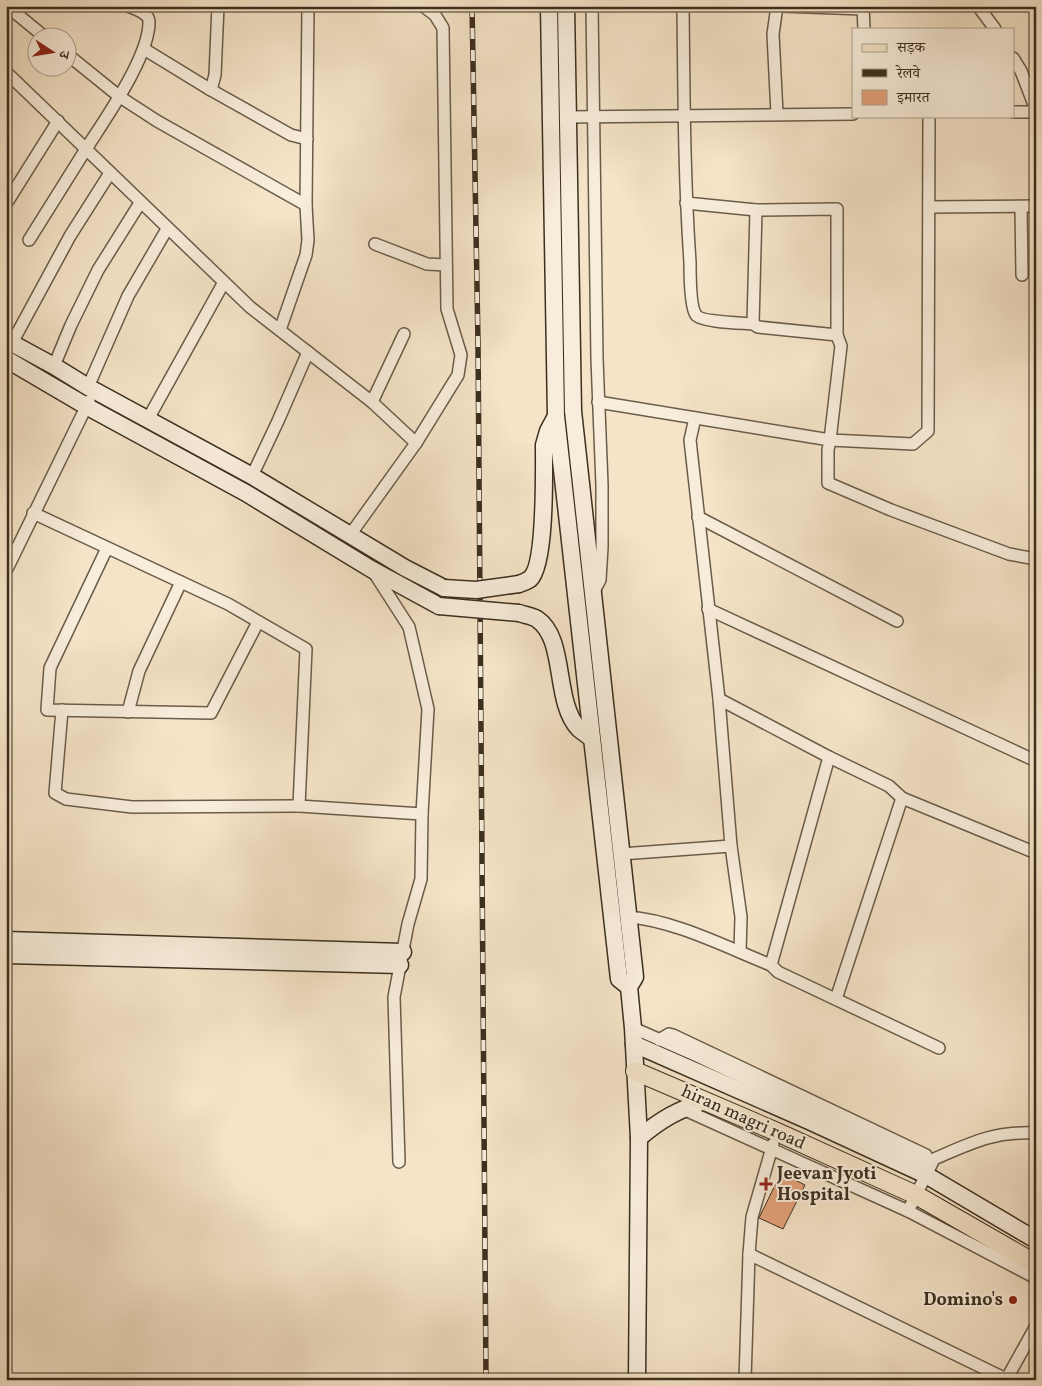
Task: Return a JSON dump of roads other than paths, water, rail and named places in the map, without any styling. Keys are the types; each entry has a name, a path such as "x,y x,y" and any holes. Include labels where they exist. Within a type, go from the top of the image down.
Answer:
{"main road":[{"name":"hiran magri road","path":"635,1071 705,1101 774,1141 912,1203 1036,1264"}],"street":[{"path":"7,6 34,28"},
{"path":"29,240 120,97 144,49 149,20 141,12 128,6"},
{"path":"211,90 216,75 218,6"},
{"path":"280,330 306,255 308,240 306,205 308,6"},
{"path":"350,535 416,443 458,375 461,355 447,308 443,28 436,15 423,6"},
{"path":"549,6 556,416 591,738 620,979 629,987"},
{"path":"566,6 573,411 635,977 629,987 639,1138 640,1205 637,1380"},
{"path":"592,6 596,359 602,485 602,547 600,580 592,594"},
{"path":"683,6 686,203 692,297 696,315 699,318 752,324 758,327 837,335"},
{"path":"776,114 773,34 777,6"},
{"path":"781,6 863,8 864,28"},
{"path":"978,6 995,28"},
{"path":"144,49 211,90 291,134 307,139"},
{"path":"1014,60 1021,71 1036,111 1014,112"},
{"path":"78,63 120,97 157,121 306,205"},
{"path":"6,72 250,308 372,402 416,443"},
{"path":"567,117 852,114"},
{"path":"598,402 830,440 913,444 928,431 928,118"},
{"path":"6,204 58,122"},
{"path":"8,347 70,236 110,173"},
{"path":"54,366 71,325 98,270 140,203"},
{"path":"686,203 756,210 837,209 837,335 841,346 828,450 828,483 984,546 1009,554 1036,559"},
{"path":"929,207 1036,206"},
{"path":"1021,207 1022,275"},
{"path":"752,324 756,210"},
{"path":"6,570 86,406 128,296 168,228"},
{"path":"375,244 427,264 446,265"},
{"path":"148,419 224,282"},
{"path":"372,402 404,334"},
{"path":"8,347 54,366 91,389 252,476 405,568 444,588 476,590 519,584 530,579 536,568 540,551 544,445 548,431 556,416"},
{"path":"8,347 86,406 246,492 371,569 439,606 518,613 535,618 545,626 551,637 564,698 570,714 578,728 591,738"},
{"path":"252,476 308,352"},
{"path":"695,418 690,440 719,699 731,846 741,917 740,952"},
{"path":"33,513 228,604 306,650 299,806"},
{"path":"698,517 897,621"},
{"path":"107,548 50,668 47,710 211,713 258,622"},
{"path":"371,569 409,628 428,709 422,814 421,879 408,924 394,997 399,1162"},
{"path":"128,712 139,671 180,582"},
{"path":"708,609 1036,761"},
{"path":"719,699 829,757 889,786 902,798 1036,853"},
{"path":"62,710 55,793 66,799 132,807 299,806 422,814"},
{"path":"771,965 829,757"},
{"path":"836,999 902,798"},
{"path":"621,854 731,846"},
{"path":"628,917 644,918 676,927 771,965 778,972 939,1048"},
{"path":"6,940 402,958"},
{"path":"6,955 402,958"},
{"path":"633,1036 659,1040 669,1034 674,1035 930,1166 1036,1240"},
{"path":"633,1036 809,1121 930,1166"},
{"path":"639,1138 670,1114 705,1101"},
{"path":"683,1109 774,1141 752,1218 745,1380"},
{"path":"1036,1134 1014,1132 988,1137 930,1166 912,1203 1036,1278"},
{"path":"749,1254 1006,1380 1036,1326"}],"railway":[{"path":"472,6 478,343 486,1380"}],"place":[{"name":"Jeevan Jyoti Hospital","path":"766,1184"},
{"name":"Domino's","path":"1013,1300"}]}
